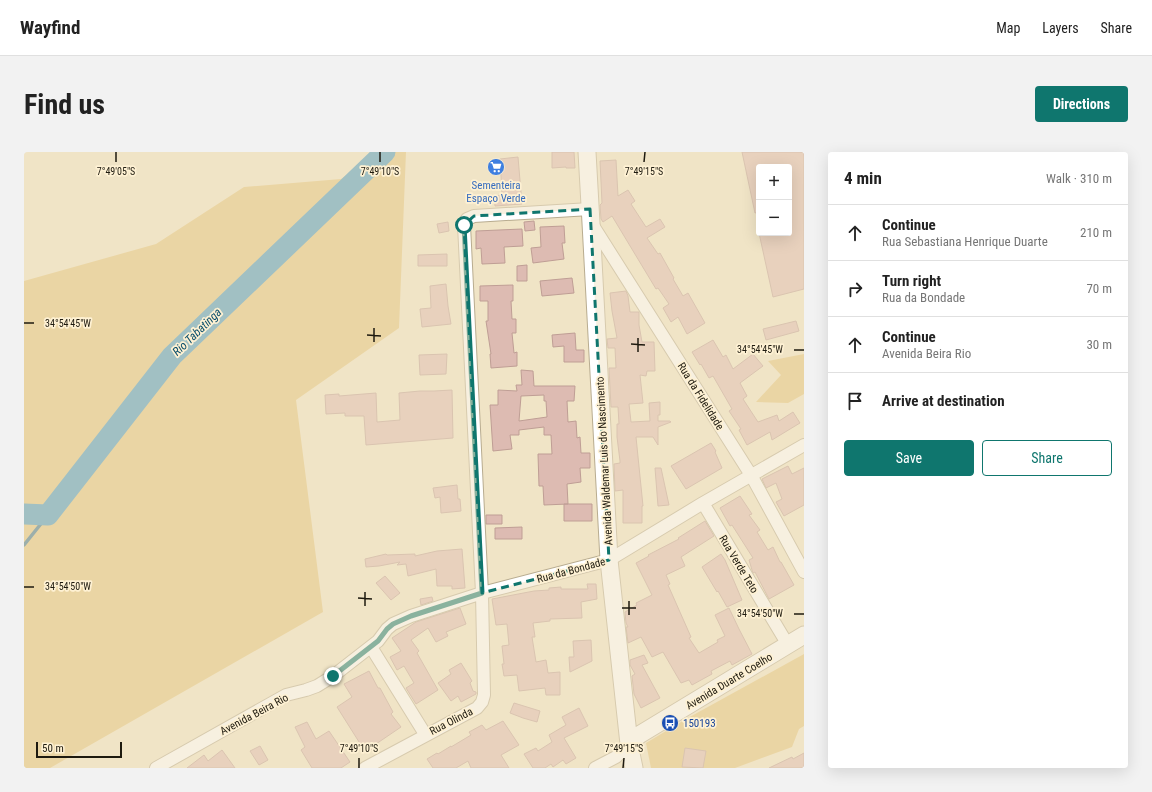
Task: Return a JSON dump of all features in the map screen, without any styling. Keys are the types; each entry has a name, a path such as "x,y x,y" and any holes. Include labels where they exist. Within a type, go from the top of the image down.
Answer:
{"main road":[{"name":"Avenida Waldemar Luis do Nascimento","path":"587,152 609,560 629,744 634,768"},
{"name":"Avenida Duarte Coelho","path":"629,744 639,735 804,635"}],"street":[{"path":"482,593 464,225 467,219 474,216 591,216"},
{"name":"Rua da Fidelidade","path":"591,216 751,475 804,572"},
{"name":"Rua da Bondade","path":"371,647 393,624 411,616 482,593 609,560 703,503 804,445"},
{"name":"Rua Verde Teto","path":"703,503 788,645"},
{"name":"Rua Olinda","path":"365,768 425,734 477,708 482,702 484,695 482,593"},
{"path":"371,647 425,734"},
{"name":"Avenida Beira Rio","path":"156,768 286,695 317,686 333,676 371,647"},
{"name":"Avenida Duarte Coelho","path":"595,768 616,757 629,744"}],"highlighted area":[{"path":"590,209 609,560 482,593 464,225 474,216"}],"shaded area":[{"path":"381,152 406,152 399,328 296,400 323,612 50,768 24,768 24,281 156,244 244,187 341,179"},
{"path":"804,354 804,394 788,403 756,402 781,375 768,361"},
{"path":"804,654 804,726 799,729 792,747 735,768 651,768 646,743 686,719"}],"building":[{"path":"552,152 574,152 575,168 552,168"},
{"path":"742,152 804,152 804,289 773,297 760,236 792,236 792,164 756,164 755,213"},
{"path":"518,157 522,204 495,206 494,196 502,195 500,159"},
{"path":"616,160 618,196 628,190 635,201 631,204 646,227 660,219 665,227 647,238 658,254 660,253 683,296 688,293 705,323 687,334 678,317 671,322 663,308 669,304 658,288 656,289 612,216 603,222 601,219 600,205 602,203 600,161"},
{"path":"534,221 535,230 525,231 524,222"},
{"path":"448,222 449,231 439,233 437,224"},
{"path":"564,226 565,243 562,243 564,259 533,263 531,248 541,247 540,227"},
{"path":"522,229 523,246 504,247 505,263 482,264 481,248 476,249 476,231"},
{"path":"447,254 447,266 418,266 418,255"},
{"path":"527,265 527,281 517,281 517,266"},
{"path":"572,278 574,293 542,296 540,281"},
{"path":"446,284 451,324 422,327 420,309 431,308 430,286"},
{"path":"513,285 513,301 511,301 512,319 516,319 516,333 512,333 514,353 517,352 517,366 491,368 491,354 486,321 488,321 488,301 480,301 480,286"},
{"path":"626,291 630,312 639,312 639,325 642,342 654,342 655,371 647,371 646,376 640,375 643,403 629,404 631,422 650,421 649,403 660,402 660,415 658,415 658,421 671,422 658,427 658,445 653,437 636,437 643,506 642,523 623,523 623,490 615,491 614,464 620,463 617,437 617,424 619,424 618,407 611,407 609,368 616,368 615,348 608,348 607,339 617,338 610,293"},
{"path":"796,321 799,331 766,340 763,329"},
{"path":"575,333 576,350 584,350 584,362 564,362 564,346 553,347 552,335"},
{"path":"713,340 723,357 726,355 733,369 753,354 763,366 740,383 747,396 743,399 758,422 777,415 779,421 793,412 800,423 772,440 770,432 747,445 739,430 741,429 729,411 732,409 713,376 709,378 692,352"},
{"path":"447,354 446,374 420,375 419,355"},
{"path":"521,370 533,371 534,386 575,386 574,401 567,401 568,422 576,421 577,438 580,437 581,453 590,453 590,468 580,468 581,482 567,484 568,504 544,505 543,486 539,486 538,454 552,454 551,435 544,435 544,427 519,430 519,435 510,435 512,449 493,451 490,405 498,405 498,390 517,391 516,385 522,385","holes":["544,395 544,401 546,401 547,417 519,421 521,396"]},
{"path":"452,390 453,438 366,445 364,416 345,416 345,413 326,414 325,395 339,394 339,396 376,393 377,422 400,420 399,393"},
{"path":"711,443 716,451 715,452 722,468 686,489 671,466"},
{"path":"788,466 792,474 804,468 804,505 784,516 776,502 782,499 776,483 766,488 762,479"},
{"path":"655,468 661,468 669,505 658,506"},
{"path":"457,485 461,511 441,513 440,497 435,498 433,488"},
{"path":"740,496 752,514 749,515 760,530 757,532 768,550 773,547 794,585 769,599 755,572 753,573 749,560 753,558 732,525 730,526 720,508"},
{"path":"564,504 592,504 592,521 564,521"},
{"path":"486,515 502,515 502,524 486,524"},
{"path":"705,521 714,536 681,557 685,566 666,575 670,584 668,585 691,637 689,638 699,653 725,636 715,615 729,608 752,654 732,665 730,661 711,671 712,674 692,685 689,680 681,683 663,652 652,657 641,637 628,643 626,627 628,627 625,612 637,605 636,603 652,595 636,563 679,539 678,538"},
{"path":"522,527 522,539 495,539 495,528"},
{"path":"462,549 465,588 452,589 452,586 437,586 436,569 408,576 406,564 397,565 400,562 366,567 365,559 386,554 415,554 415,556 437,551"},
{"path":"721,554 742,600 727,607 702,567"},
{"path":"385,576 400,593 391,600 376,583"},
{"path":"587,584 596,584 597,599 581,602 582,618 550,619 550,621 533,623 535,637 532,637 536,662 546,660 548,673 560,672 560,695 546,695 545,688 519,691 517,675 504,676 502,646 509,645 507,624 496,625 492,599 534,591 549,590 549,588 561,587 561,589 588,589"},
{"path":"432,597 433,601 421,605 420,599"},
{"path":"460,608 466,624 446,632 448,636 436,642 428,628 411,640 419,651 417,653 438,690 416,704 406,688 414,683 404,666 397,670 390,657 401,651 392,638 416,622"},
{"path":"591,640 592,661 570,672 569,657 574,657 573,641"},
{"path":"644,655 648,663 642,665 660,698 641,708 634,694 632,676 635,674 630,665 630,660"},
{"path":"461,663 472,681 470,683 476,694 461,702 458,696 451,701 438,683 451,674 449,670"},
{"path":"369,671 393,712 391,714 401,727 376,744 377,746 366,753 337,707 352,697 344,684"},
{"path":"514,703 540,711 537,722 510,713"},
{"path":"579,708 588,726 564,738 576,758 566,764 563,760 553,767 551,764 545,768 533,768 524,754 536,748 538,751 552,742 549,735 566,725 562,717"},
{"path":"503,721 519,745 501,755 509,768 471,768 468,761 456,768 433,768 427,759 471,735 469,732 482,725 486,730"},
{"path":"307,722 316,739 329,731 350,762 341,768 312,768 301,750 305,747 295,727"},
{"path":"260,746 268,760 259,765 250,751"},
{"path":"685,748 706,751 703,768 682,767"},
{"path":"222,750 235,768 187,768 204,755 208,761"},
{"path":"804,753 804,768 769,768 792,757 793,759"}],"waterway":[{"name":"Rio Tabatinga","path":"24,514 48,515 172,356 385,152"},
{"path":"24,545 48,515"}],"place":[{"name":"Sementeira Espaço Verde","path":"496,167"},
{"name":"150193","path":"670,723"}],"route":[{"path":"333,676 378,641 393,624 411,616 482,593 464,225"}]}
